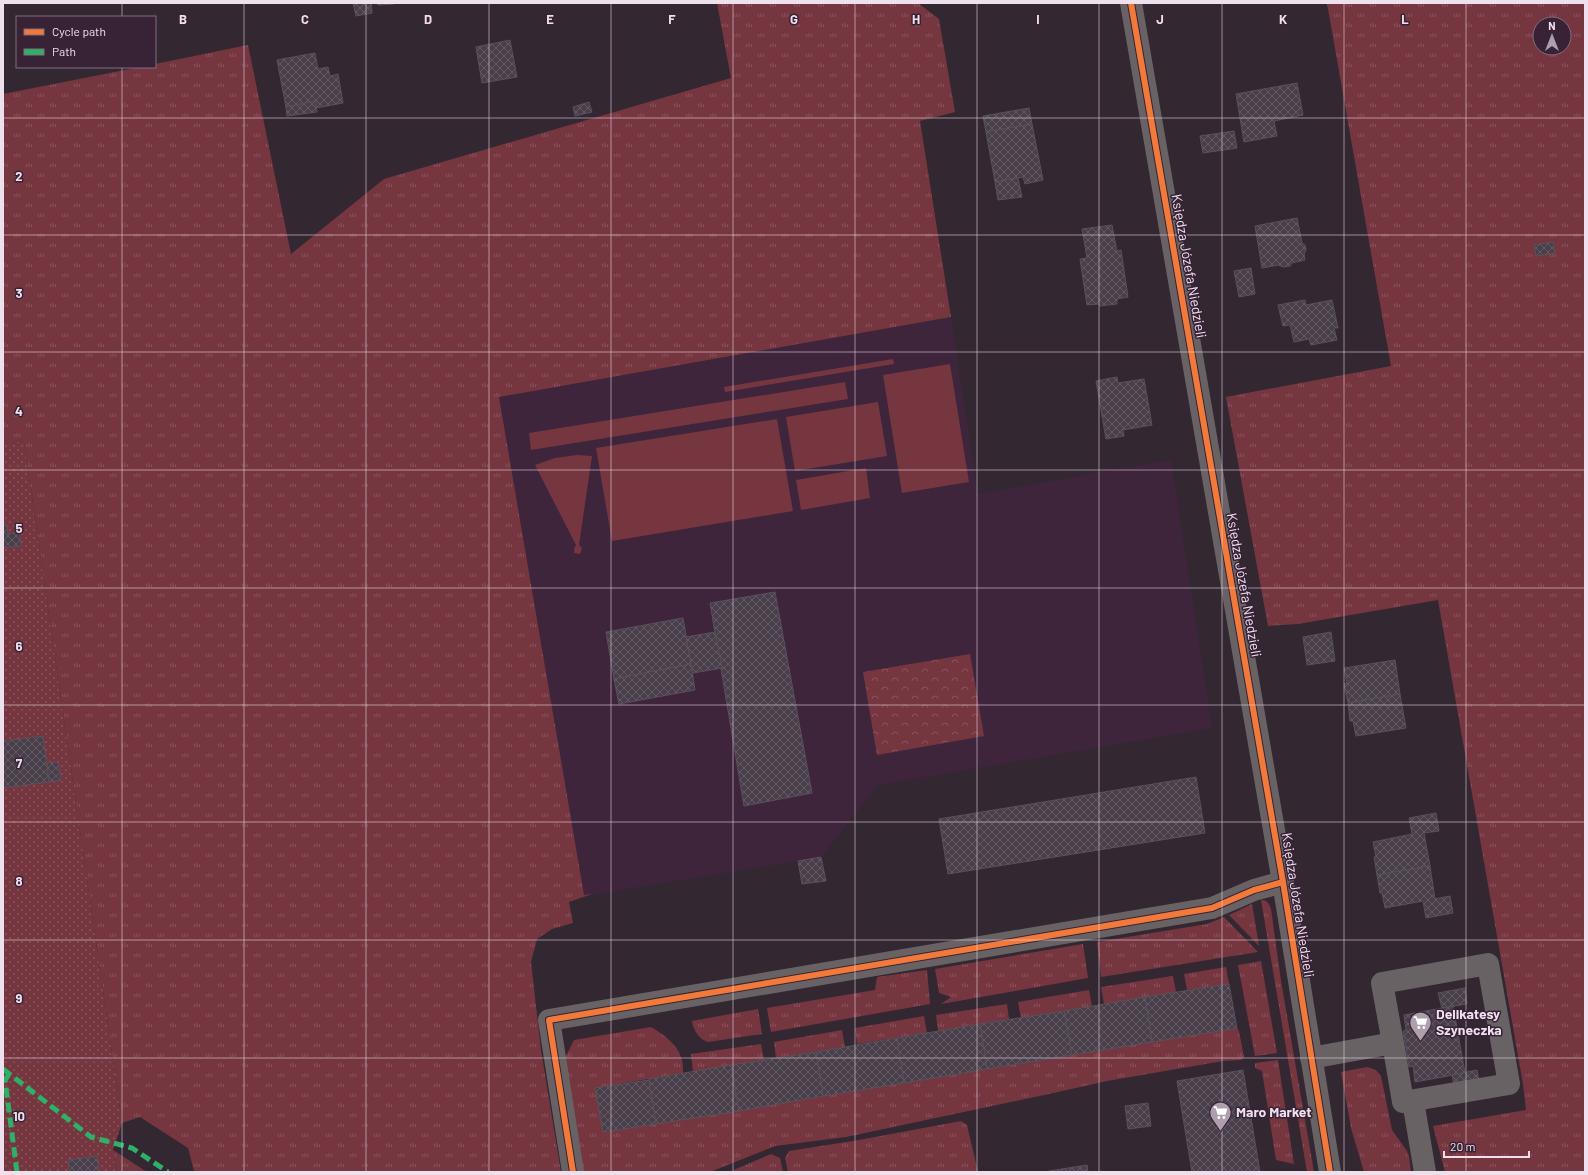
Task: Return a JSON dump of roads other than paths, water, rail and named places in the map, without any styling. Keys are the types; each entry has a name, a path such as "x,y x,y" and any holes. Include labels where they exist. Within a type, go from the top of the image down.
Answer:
{"street":[{"name":"Księdza Józefa Niedzieli","path":"1131,3 1283,882 1330,1172"},
{"path":"573,1172 548,1020 1212,908 1254,890 1283,882"},
{"path":"1488,964 1509,1084 1403,1102 1393,1043 1382,983 1488,964"},
{"path":"1311,1058 1393,1043"},
{"path":"1413,1101 1425,1172"}],"place":[{"name":"Delikatesy Szyneczka","path":"1420,1042"},
{"name":"Maro Market","path":"1220,1132"}]}
